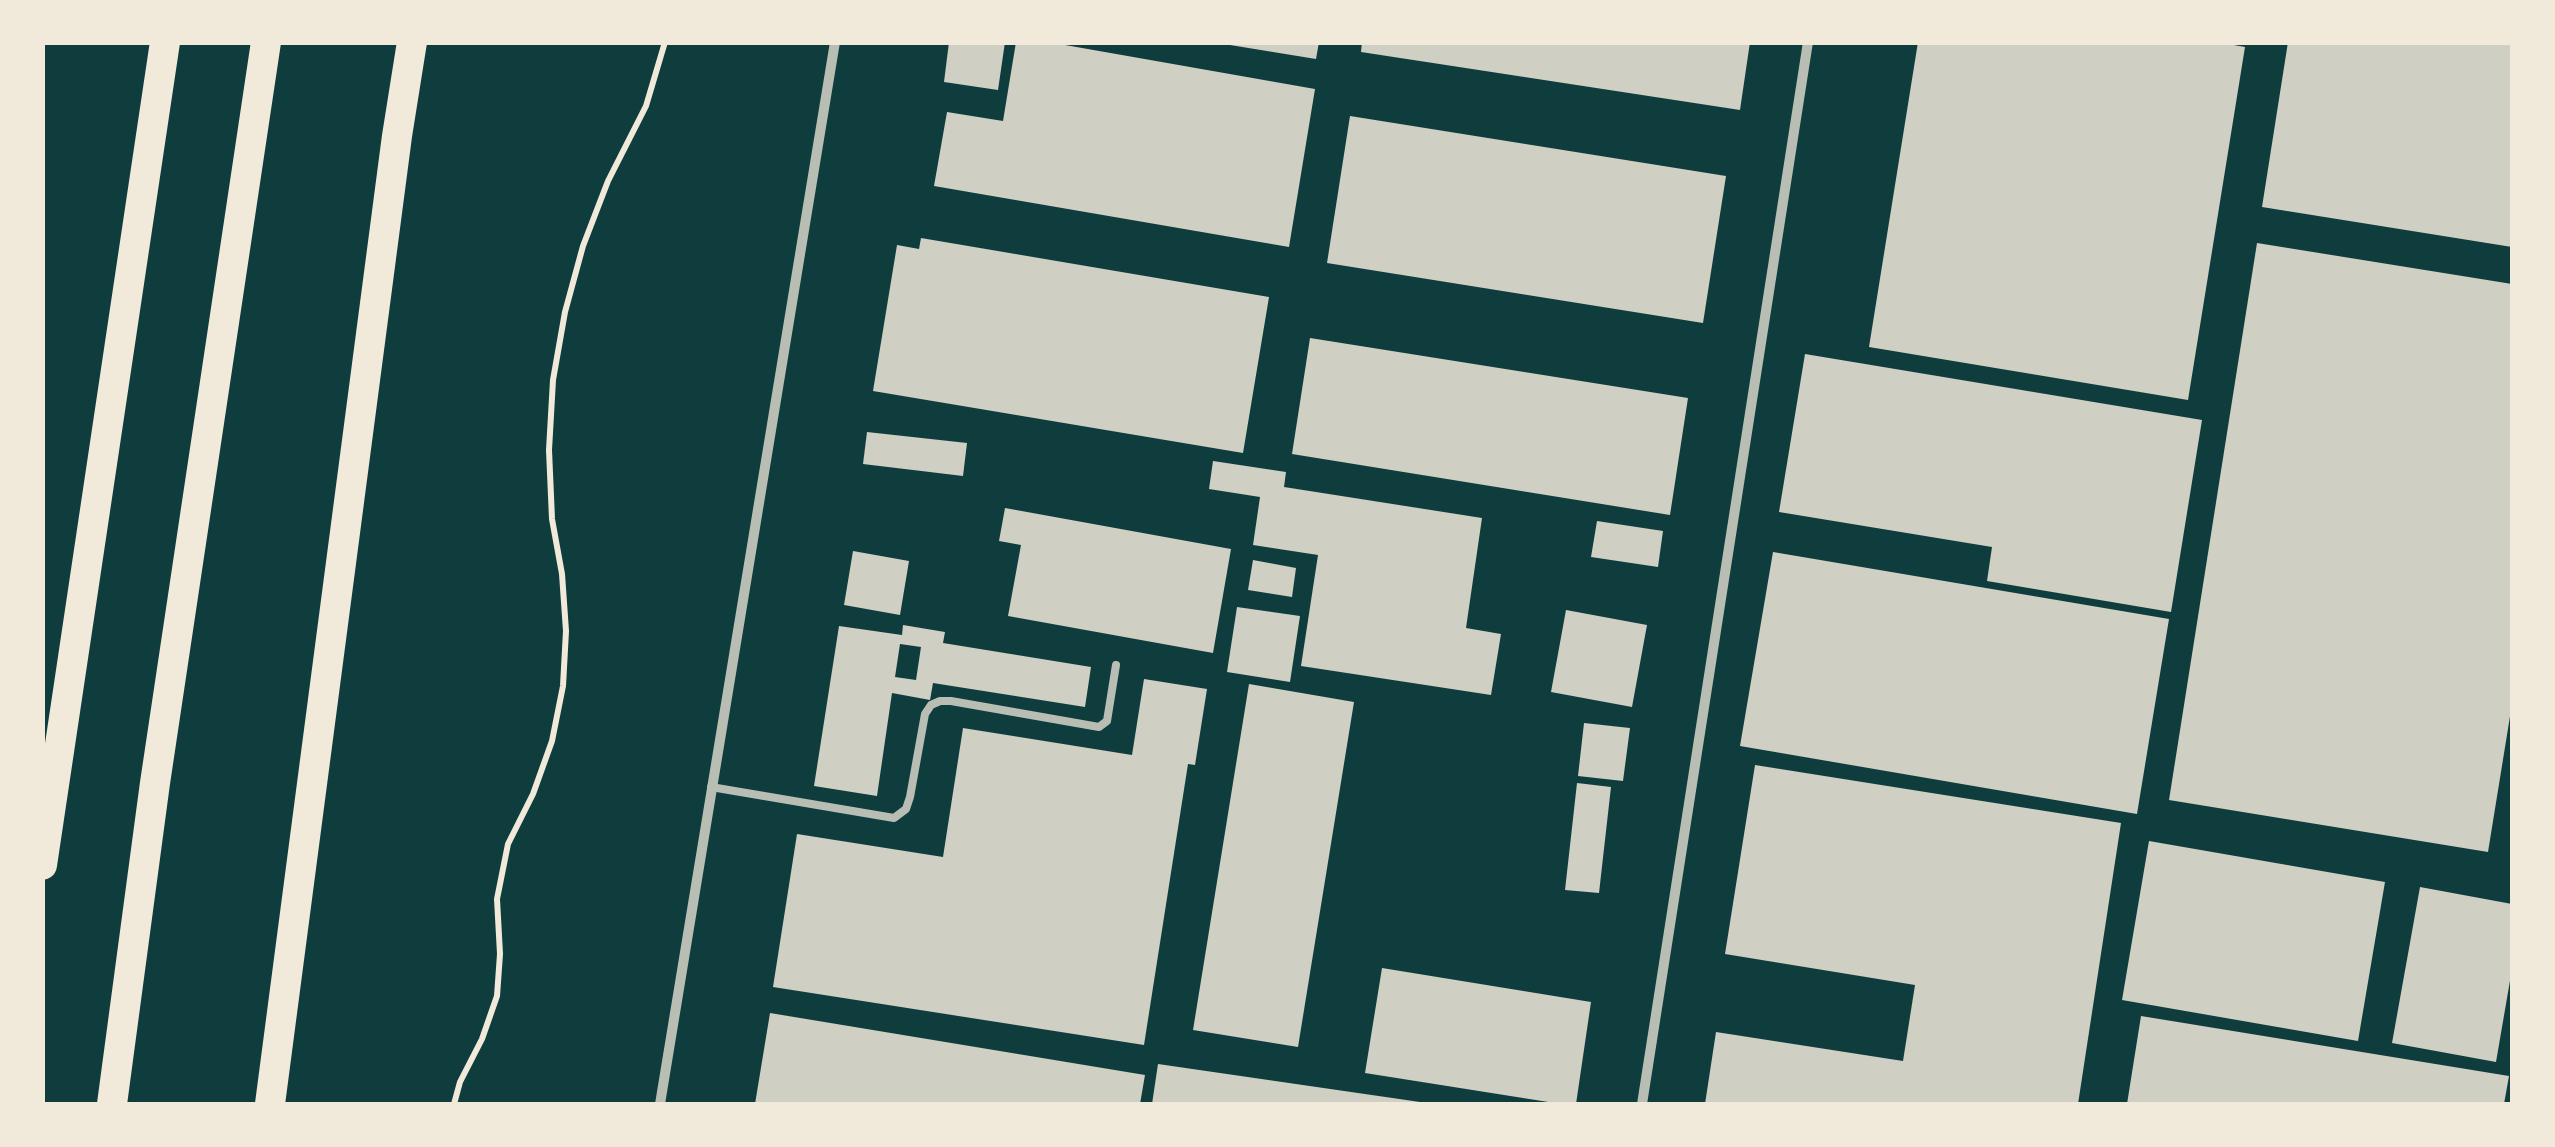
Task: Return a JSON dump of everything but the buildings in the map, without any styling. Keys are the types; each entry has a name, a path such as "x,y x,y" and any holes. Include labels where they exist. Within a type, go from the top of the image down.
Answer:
{"highway":[{"path":"42,865 165,42"},
{"path":"112,1104 158,763 266,42"},
{"path":"270,1104 412,42"},
{"path":"397,136 428,42"}],"street":[{"path":"660,1104 836,42"},
{"path":"1642,1104 1808,42"}],"lane":[{"path":"712,787 894,818 906,810 925,714 931,705 951,701 1099,727 1107,721 1116,665"}],"path":[{"path":"454,1104 496,996 500,880 508,844 533,794 552,741 563,686 566,630 562,574 552,519 549,450 553,380 565,312 583,246 608,181 646,106 665,42"}]}
